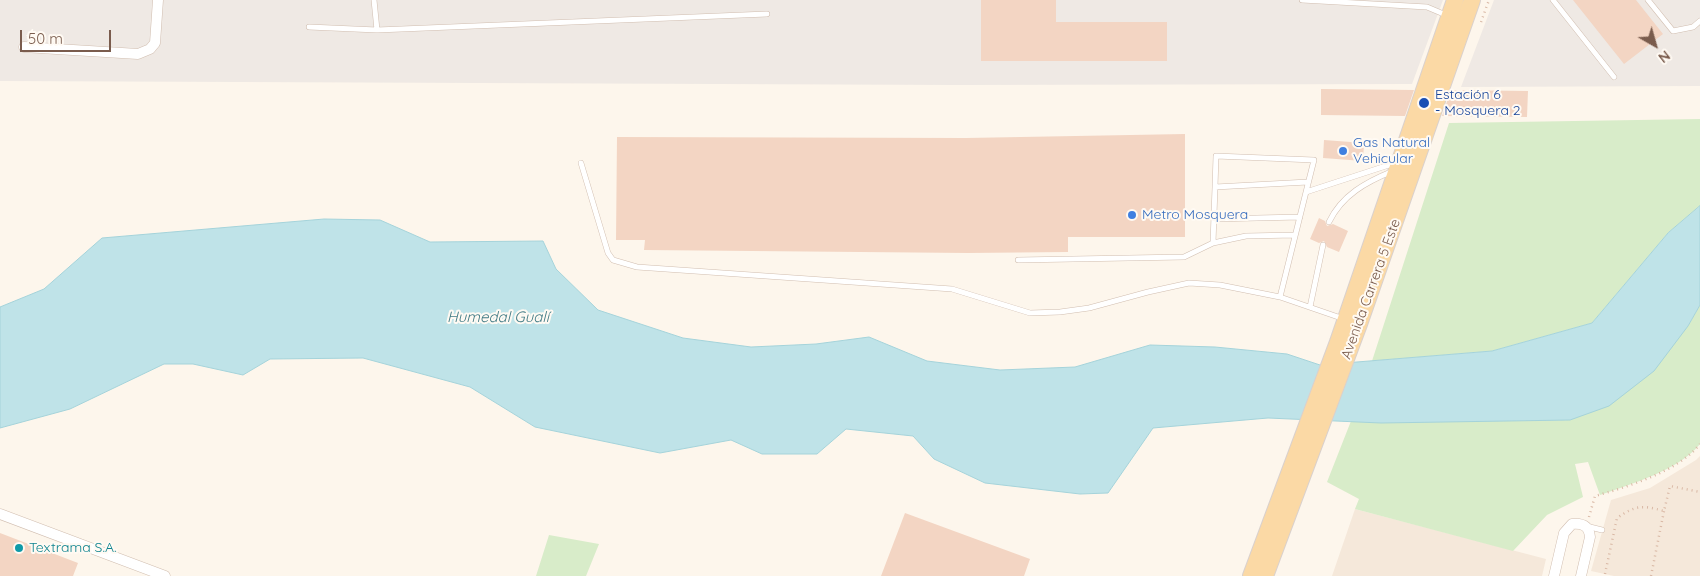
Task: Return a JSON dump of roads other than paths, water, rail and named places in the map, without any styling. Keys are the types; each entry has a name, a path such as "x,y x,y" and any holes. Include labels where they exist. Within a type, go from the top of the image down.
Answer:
{"main road":[{"name":"Avenida Carrera 5 Este","path":"1352,322 1398,165 1455,0"},
{"name":"Avenida Carrera 5 Este","path":"1251,576 1311,433 1472,0"},
{"name":"Avenida Carrera 5 Este","path":"1265,576 1311,433"}],"street":[{"path":"24,47 138,54 150,49 155,43 158,0"},
{"path":"0,514 165,576"},
{"path":"1555,576 1568,526 1572,524 1586,526 1589,530 1590,537 1580,576"}],"lane":[{"path":"374,0 377,30"},
{"path":"1302,0 1426,7 1449,16"},
{"path":"1553,0 1614,77"},
{"path":"1648,0 1673,31 1692,27 1700,21"},
{"path":"309,27 377,30 767,14"},
{"path":"1213,243 1216,156 1314,160 1280,297"},
{"path":"581,163 608,253 613,260 637,267 952,289 1030,312 1060,312 1089,308 1148,292 1189,284 1249,290 1280,297 1352,322"},
{"path":"1306,192 1398,165"},
{"path":"1328,222 1335,209 1348,195 1398,165"},
{"path":"1215,187 1308,182"},
{"path":"1214,219 1300,217"},
{"path":"1018,260 1184,257 1213,243 1246,236 1295,235"},
{"path":"1310,308 1324,245"},
{"path":"1586,526 1602,530"}],"water":[{"name":"Humedal Gualí","path":"1700,206 1700,305 1688,326 1654,371 1609,406 1570,420 1381,423 1268,418 1153,428 1108,493 1080,494 985,483 934,459 913,436 846,429 817,454 762,454 731,440 660,453 535,427 470,387 363,358 270,359 243,375 193,364 164,364 70,409 0,428 0,307 44,289 102,238 324,219 380,220 430,242 543,241 556,269 598,310 683,338 751,347 816,344 869,337 927,361 1000,370 1075,367 1150,345 1215,347 1287,354 1320,365 1492,351 1592,323 1668,233"}],"place":[{"name":"Estación 6 - Mosquera 2","path":"1424,103"},
{"name":"Gas Natural Vehicular","path":"1343,151"},
{"name":"Metro Mosquera","path":"1132,215"},
{"name":"Textrama S.A.","path":"19,548"}]}
